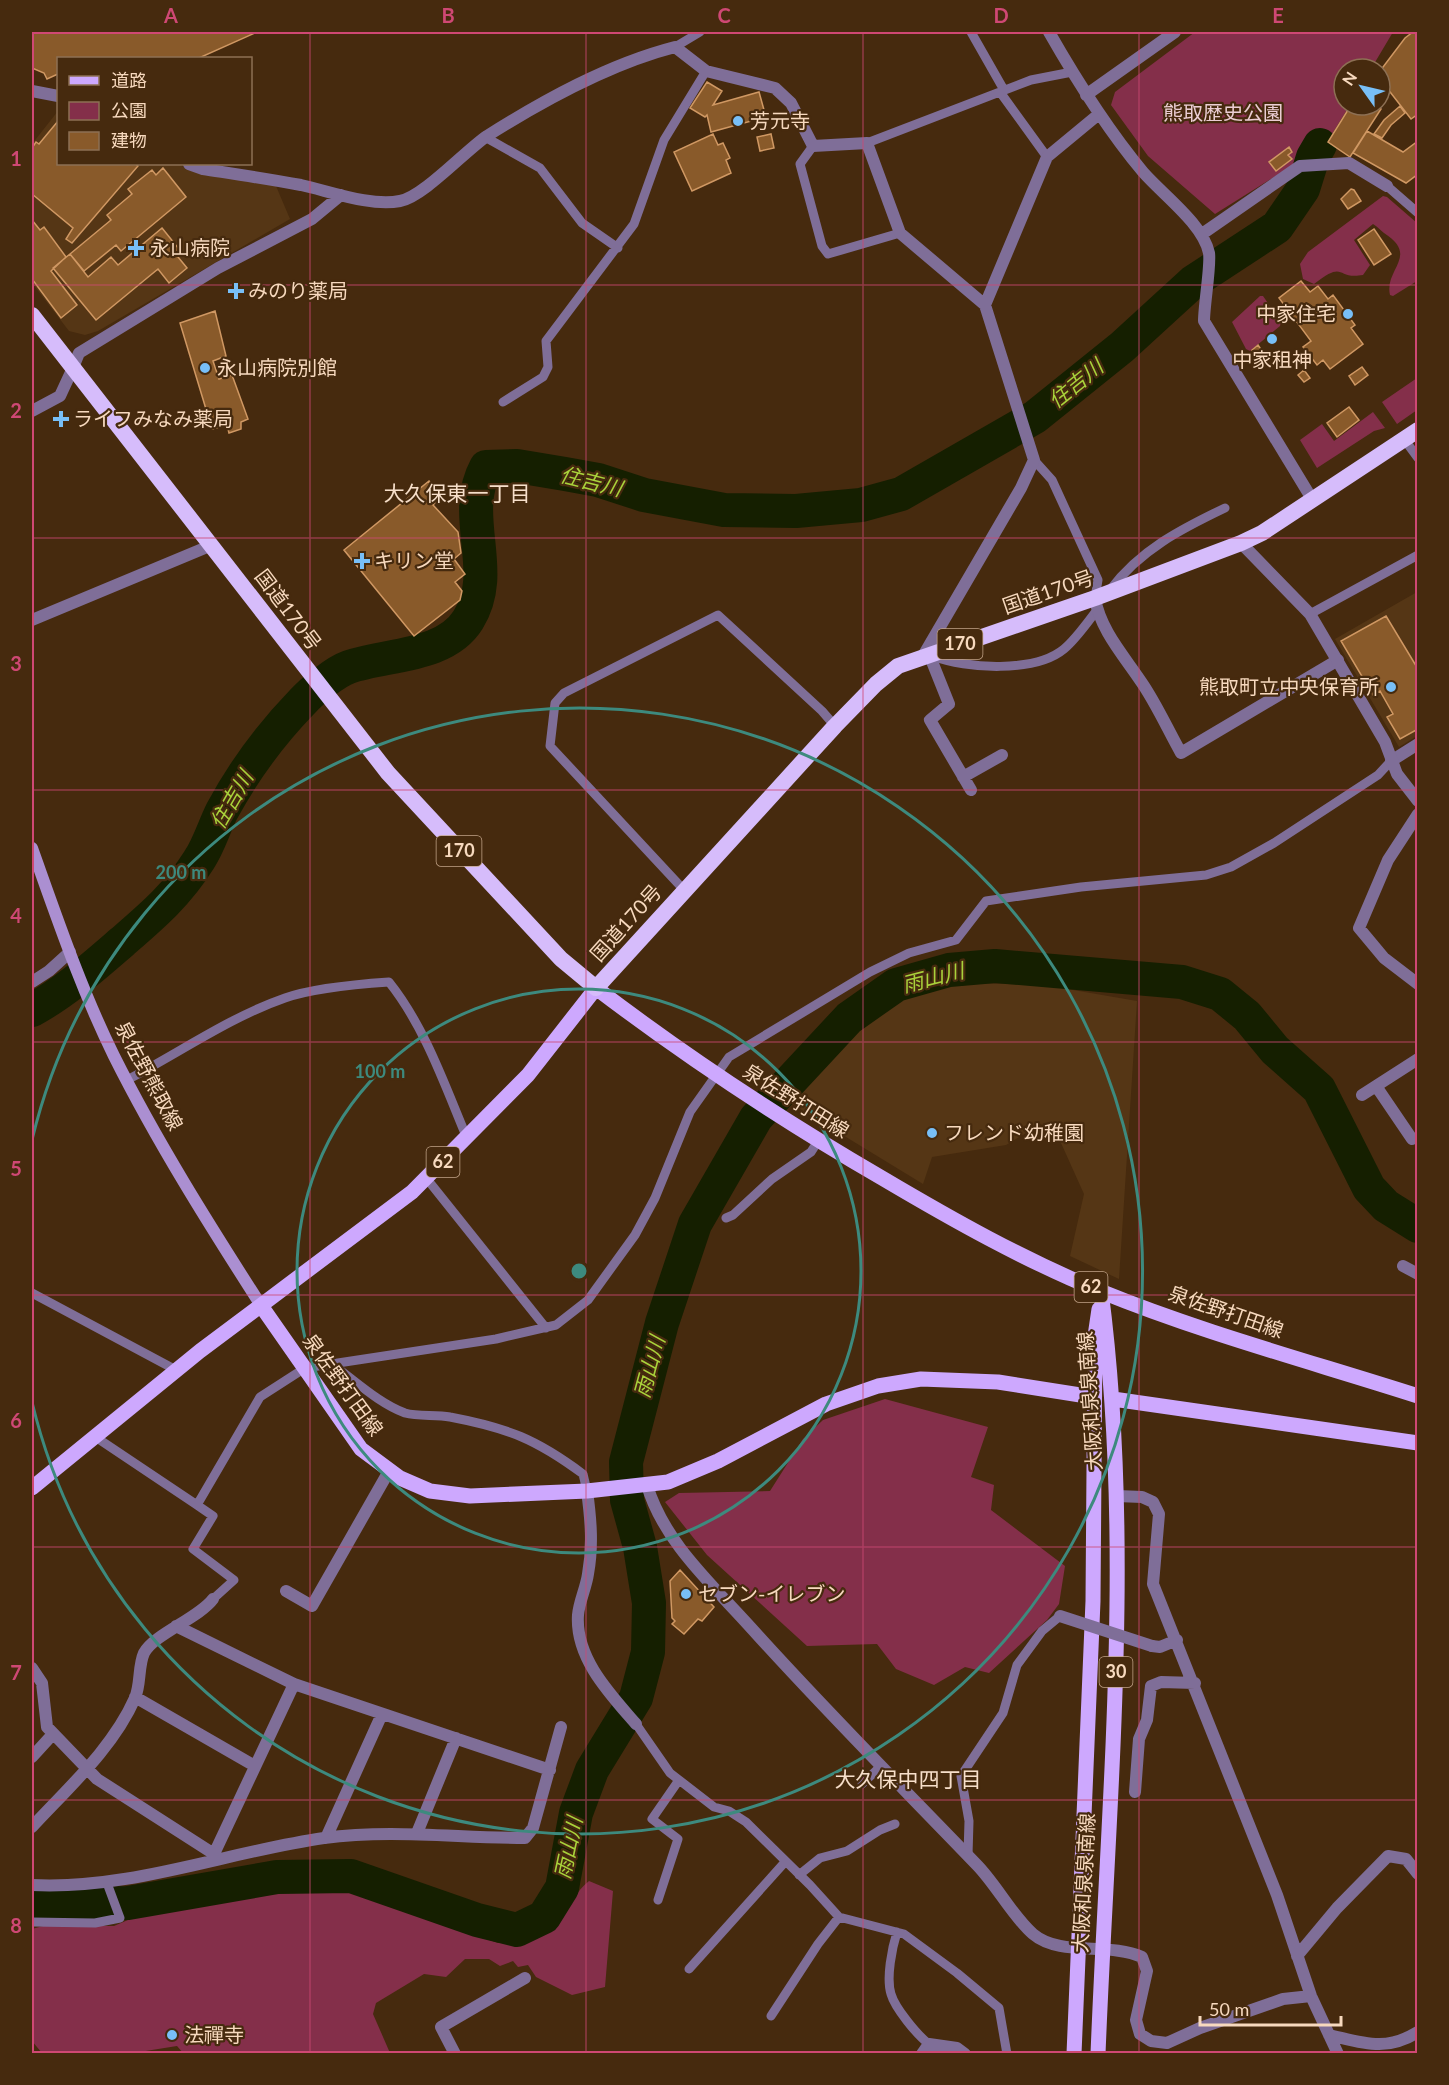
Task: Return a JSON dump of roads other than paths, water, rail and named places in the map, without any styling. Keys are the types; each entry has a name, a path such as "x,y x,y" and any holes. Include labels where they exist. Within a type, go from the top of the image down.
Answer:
{"highway":[{"name":"国道170号","path":"32,315 72,370 212,545 388,773 561,959 596,988 835,726 898,666 926,655 1100,601 1242,543 1262,533 1411,435"}],"main road":[{"name":"泉佐野熊取線","path":"32,848 71,957 127,1080 181,1175 262,1307"},
{"name":"泉佐野打田線","path":"596,988 661,1038 788,1123 986,1238 1101,1291 1262,1347 1418,1396"},
{"name":"62","path":"32,1488 176,1370 262,1307 278,1291 427,1179 528,1075 596,988"},
{"name":"大阪和泉泉南線","path":"1074,2054 1093,1601 1095,1336 1101,1291"},
{"name":"大阪和泉泉南線","path":"1098,2054 1117,1669 1117,1496 1113,1399 1101,1291"},
{"name":"泉佐野打田線","path":"262,1307 361,1449 389,1471 430,1491 460,1494 586,1491 668,1482 718,1461 826,1404 878,1386 921,1379 954,1378 998,1382 1094,1397"},
{"path":"1113,1399 1418,1443"}],"street":[{"path":"1049,32 1099,114 1143,172 1202,234 1210,255 1204,299 1204,321 1312,499"},
{"path":"1086,95 1175,32"},
{"path":"192,165 341,195 401,201 421,189 485,137 569,90 650,53 675,47 706,71 775,88 791,103 813,147 867,142 900,233 986,305 1035,460 1022,488 926,655 949,704 930,720 971,790"},
{"path":"32,91 57,96"},
{"path":"986,305 1036,177 1047,157 1099,114"},
{"path":"1202,234 1300,166 1349,163 1387,186"},
{"path":"32,411 60,396 79,353 218,268 312,219 341,195"},
{"path":"1242,543 1310,614 1385,742 1397,774 1418,801"},
{"path":"32,620 212,545"},
{"path":"1100,601 1118,650 1143,685 1181,753 1338,660"},
{"path":"1391,761 1418,744"},
{"path":"963,777 1002,755"},
{"path":"1418,814 1388,860 1359,928 1384,958 1418,984"},
{"path":"32,982 71,957"},
{"path":"1362,1095 1418,1059"},
{"path":"1376,1086 1412,1139"},
{"path":"1403,1266 1418,1274"},
{"path":"286,1591 312,1606 389,1471"},
{"path":"641,1485 665,1527 697,1568 802,1684 988,1876 1033,1934 1051,1944 1102,1950 1126,1950 1142,1957 1147,1971 1136,2020 1140,2034 1150,2041 1167,2043 1200,2028 1283,1999 1311,1996"},
{"path":"586,1491 593,1536 588,1574 578,1616 582,1642 596,1676 636,1724"},
{"path":"1117,1496 1142,1497 1153,1502 1159,1514 1153,1584 1195,1683 1277,1895 1311,1996 1338,2054"},
{"path":"32,1827 113,1735 135,1697 145,1652 176,1626 207,1607 213,1599"},
{"path":"1060,1616 1152,1646 1160,1647 1176,1640"},
{"path":"176,1626 294,1684 550,1770"},
{"path":"32,1668 42,1683 47,1727 53,1734 97,1779 214,1857"},
{"path":"1136,1792 1139,1739 1147,1720 1151,1686 1161,1682 1195,1683"},
{"path":"214,1857 294,1684"},
{"path":"135,1697 255,1766"},
{"path":"326,1838 382,1714"},
{"path":"32,1885 107,1883 214,1857 326,1838 417,1833 470,1838 525,1839 533,1828 561,1727"},
{"path":"32,1756 53,1734"},
{"path":"417,1833 456,1738"},
{"path":"1297,1956 1337,1908 1388,1856 1406,1859 1418,1874"},
{"path":"455,2054 441,2027 525,1977"},
{"path":"1329,2036 1374,2045 1401,2042 1418,2032"},
{"path":"926,2049 957,2048 965,2054"}],"lane":[{"path":"675,47 700,32"},
{"path":"971,32 1002,91 1047,157"},
{"path":"503,402 543,377 548,367 546,341 634,224 664,140 706,71"},
{"path":"867,142 1031,80 1072,72"},
{"path":"485,137 540,168 582,223 618,248"},
{"path":"813,147 800,164 822,246 828,254 900,233"},
{"path":"1387,186 1418,213"},
{"path":"1411,435 1418,458"},
{"path":"1035,460 1052,480 1098,580 1100,601"},
{"path":"926,655 954,664 1030,664 1047,659 1064,649 1125,570 1150,548 1185,527 1226,508"},
{"path":"1310,614 1418,555"},
{"path":"684,890 550,746 555,703 564,693 718,615 822,711 835,726"},
{"path":"197,1505 260,1397 305,1368 496,1339 546,1328 556,1325 588,1300 635,1235 654,1198 690,1112 714,1074 729,1057 870,972 909,953 956,940 986,901 1081,887 1206,875 1231,867 1274,843 1378,775 1391,761"},
{"path":"127,1080 243,1017 287,997 362,984 389,982 401,996 429,1050 467,1138"},
{"path":"726,1218 733,1215 772,1179 811,1152 818,1141"},
{"path":"427,1179 546,1328"},
{"path":"32,1293 176,1370"},
{"path":"336,1364 340,1370 386,1404 407,1413 457,1418 520,1434 541,1444 583,1473 586,1491"},
{"path":"94,1436 213,1516 193,1549 234,1580 213,1599"},
{"path":"968,1855 969,1821 961,1776 1003,1713 1017,1665 1042,1631 1060,1616"},
{"path":"636,1724 670,1773 714,1807 729,1811 746,1822 839,1917 904,1934 957,1973 999,2008 1007,2054"},
{"path":"862,1785 881,1766"},
{"path":"658,1900 678,1839 652,1819 679,1780"},
{"path":"799,1875 820,1858 847,1851 880,1830 895,1824"},
{"path":"689,1969 785,1862"},
{"path":"32,1922 95,1923 120,1918 107,1883"},
{"path":"771,2016 818,1944 839,1917"},
{"path":"897,1932 891,1951 891,1994 926,2049"}],"waterway":[{"name":"住吉川","path":"32,1010 89,970 144,923 173,894 203,854 230,796 249,768 280,727 312,692 343,669 430,648 458,632 468,620 477,601 480,563 476,505 479,486 486,467 517,466 565,474 598,480 644,495 724,510 796,511 861,505 901,494 1035,417 1122,347 1193,282 1277,227 1303,189 1313,157 1320,145"},
{"name":"雨山川","path":"32,1906 128,1903 277,1877 351,1876 477,1920 517,1930 544,1917 562,1888 576,1813 592,1770 636,1698 648,1652 649,1603 640,1547 627,1500 626,1462 662,1323 695,1224 756,1118 849,1018 896,985 949,970 995,966 1182,982 1220,994 1247,1016 1275,1050 1319,1089 1369,1188 1386,1206 1418,1226"}],"place":[{"name":"芳元寺","path":"738,121"},
{"name":"永山病院","path":"136,248"},
{"name":"みのり薬局","path":"236,291"},
{"name":"中家住宅","path":"1348,314"},
{"name":"中家租神","path":"1272,339"},
{"name":"永山病院別館","path":"205,368"},
{"name":"ライフみなみ薬局","path":"61,419"},
{"name":"キリン堂","path":"362,561"},
{"name":"熊取町立中央保育所","path":"1391,687"},
{"name":"フレンド幼稚園","path":"932,1133"},
{"name":"セブン-イレブン","path":"686,1594"},
{"name":"法禪寺","path":"172,2035"}],"district":[{"name":"大久保東一丁目","path":"457,494"},
{"name":"大久保中四丁目","path":"908,1780"}],"park label":[{"name":"熊取歴史公園","path":"1223,113"}]}
